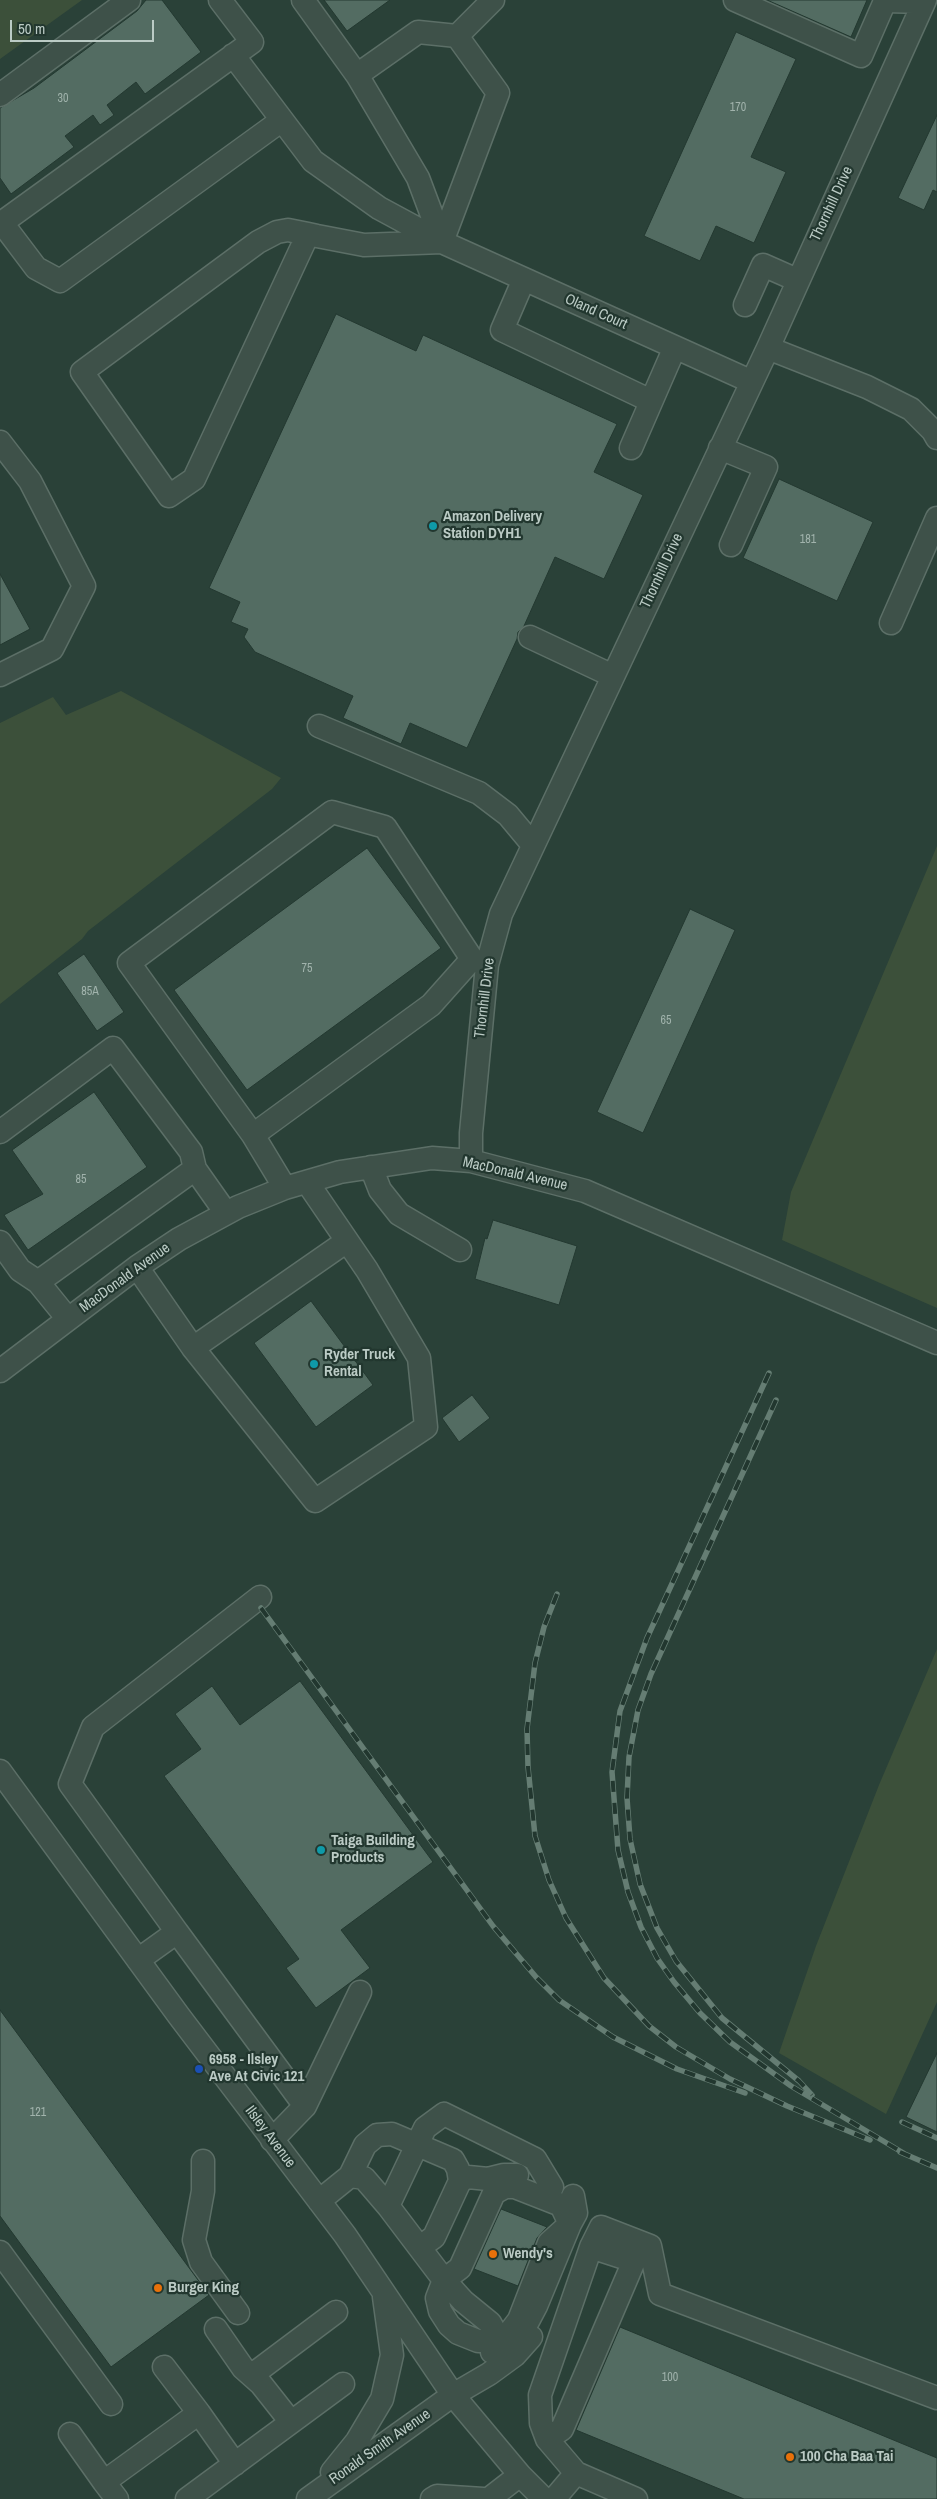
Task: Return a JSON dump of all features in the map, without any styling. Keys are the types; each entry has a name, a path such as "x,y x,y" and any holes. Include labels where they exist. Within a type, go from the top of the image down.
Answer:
{"street":[{"path":"0,95 129,0"},
{"path":"220,0 252,42 1,224 36,268 60,282 282,120"},
{"path":"303,0 357,75 418,178 442,242"},
{"path":"457,36 493,0"},
{"path":"735,0 861,56 885,0 924,1"},
{"name":"Thornhill Drive","path":"471,1161 479,962 750,381 768,348 924,1"},
{"path":"357,75 418,32 457,36 498,93 442,242"},
{"name":"Oland Court","path":"233,55 313,161 379,208 442,242 750,381"},
{"path":"308,234 194,479 169,496 82,372 258,242 277,232 288,230 364,245 442,242"},
{"path":"745,305 762,265 797,280"},
{"path":"524,279 502,330 652,401"},
{"path":"631,448 675,347"},
{"path":"768,348 867,387 911,409 933,431 937,438"},
{"path":"0,442 30,480 84,586 52,649 0,675"},
{"path":"720,448 766,467 731,545"},
{"path":"892,623 937,518"},
{"path":"530,637 613,676"},
{"path":"319,726 479,793 508,815 533,845"},
{"path":"253,1135 431,1005 479,962 385,827 332,812 129,963 253,1135 285,1188"},
{"path":"0,1132 113,1048 191,1152 195,1169 226,1213"},
{"name":"MacDonald Avenue","path":"0,1371 137,1267 179,1239 226,1213 285,1188 307,1182 371,1167 432,1158 471,1161 585,1191 937,1343"},
{"path":"371,1167 380,1190 399,1214 460,1250"},
{"path":"38,1282 195,1169"},
{"path":"137,1267 193,1348 315,1501 426,1427 419,1358 367,1270 307,1182"},
{"path":"193,1348 347,1240"},
{"path":"0,1242 20,1270 38,1282 68,1319"},
{"path":"260,1597 93,1727 70,1784 176,1932 305,2106"},
{"name":"Ilsley Avenue","path":"0,1771 383,2290 450,2390 520,2475 544,2499"},
{"path":"138,1960 176,1932"},
{"path":"272,2140 305,2106 360,1992"},
{"path":"388,2206 425,2128 444,2114 535,2159 552,2187"},
{"path":"319,2202 350,2176 365,2145 377,2135 392,2134 452,2160 458,2169 460,2181 434,2237 420,2248"},
{"path":"203,2161 203,2190 194,2240 201,2262 238,2313"},
{"path":"460,2181 468,2177 488,2179 504,2175 519,2175 573,2196 580,2206 583,2218 540,2395 541,2423 547,2439 576,2473 636,2499"},
{"path":"350,2176 364,2178 388,2206 444,2280 494,2331 510,2342 526,2326 578,2238 601,2228 650,2246 660,2294 937,2398"},
{"path":"444,2280 460,2268 494,2193 505,2187 515,2187 561,2205 578,2238 634,2261 562,2429 547,2439"},
{"path":"450,2390 489,2374 514,2355 528,2340 541,2322 578,2238"},
{"path":"0,2252 112,2404"},
{"path":"311,2497 357,2441 382,2399 392,2355 383,2290"},
{"path":"252,2375 336,2312"},
{"path":"216,2329 243,2368 252,2375 291,2422"},
{"path":"450,2390 494,2351 494,2331"},
{"path":"164,2366 235,2464"},
{"path":"187,2499 343,2384"},
{"name":"Ronald Smith Avenue","path":"311,2497 450,2390"},
{"path":"70,2434 110,2491 198,2414"},
{"path":"554,2499 576,2473"},
{"path":"489,2499 520,2475"},
{"path":"436,2498 483,2499"}],"green space":[{"path":"0,0 82,0 0,59"},
{"path":"121,691 281,778 272,789 88,931 82,939 0,1004 0,723 53,697 66,715"},
{"path":"937,846 937,1308 782,1240 791,1192"},
{"path":"937,1649 937,2002 886,2114 779,2053 816,1946 879,1785"}],"building":[{"path":"146,0 162,0 201,52 145,94 136,82 107,105 114,115 100,125 93,115 65,136 74,147 11,194 0,178 0,108 34,88 137,11"},
{"path":"324,0 390,0 347,31"},
{"path":"767,0 867,0 851,37"},
{"path":"736,32 796,59 751,157 786,172 754,243 716,226 700,261 644,236"},
{"path":"937,115 937,192 933,190 924,210 898,198"},
{"name":"Amazon Delivery Station DYH1","path":"336,314 416,351 423,335 617,424 594,472 643,495 604,579 555,557 524,626 518,632 517,639 467,748 410,723 401,744 343,718 353,696 255,652 244,637 248,629 231,622 240,602 209,588"},
{"path":"779,479 873,522 837,601 743,558"},
{"path":"0,574 30,629 0,645"},
{"path":"367,848 441,948 247,1090 174,990"},
{"path":"690,909 735,930 643,1133 597,1112"},
{"path":"84,954 124,1012 97,1031 57,973"},
{"path":"94,1092 147,1167 28,1250 4,1215 43,1194 12,1150"},
{"path":"493,1220 577,1246 559,1305 475,1279 485,1238 487,1239"},
{"name":"Ryder Truck Rental","path":"311,1301 373,1385 316,1427 254,1343"},
{"path":"472,1395 490,1418 459,1442 442,1418"},
{"name":"Taiga Building Products","path":"300,1681 433,1862 341,1930 370,1968 316,2008 286,1968 299,1959 164,1776 201,1749 175,1714 212,1686 240,1725"},
{"path":"0,2010 209,2295 111,2367 0,2216"},
{"path":"937,2053 937,2132 906,2117"},
{"path":"501,2209 547,2227 537,2238 518,2286 474,2269"},
{"path":"620,2327 937,2458 937,2499 744,2499 576,2430"}],"railway":[{"path":"769,1373 647,1638 620,1711 612,1772 618,1850 628,1892 641,1927 657,1958 700,2013 730,2042 791,2086 905,2154"},
{"path":"776,1400 651,1674 638,1710 629,1757 627,1798 630,1839 640,1884 657,1928 676,1961 722,2018 799,2081 812,2095"},
{"path":"557,1594 544,1627 535,1663 527,1729 528,1767 535,1836 549,1880 566,1918 604,1978 649,2026 676,2047 730,2079 787,2106 870,2140"},
{"path":"261,1608 493,1926 536,1977 559,2000 613,2037 677,2069 745,2093"},
{"path":"902,2122 937,2138"},
{"path":"900,2152 937,2168"}],"place":[{"name":"Amazon Delivery Station DYH1","path":"433,526"},
{"name":"Ryder Truck Rental","path":"314,1364"},
{"name":"Taiga Building Products","path":"321,1850"},
{"name":"6958 - Ilsley Ave At Civic 121","path":"199,2069"},
{"name":"Wendy's","path":"493,2254"},
{"name":"Burger King","path":"158,2288"},
{"name":"100 Cha Baa Tai","path":"790,2457"}]}
